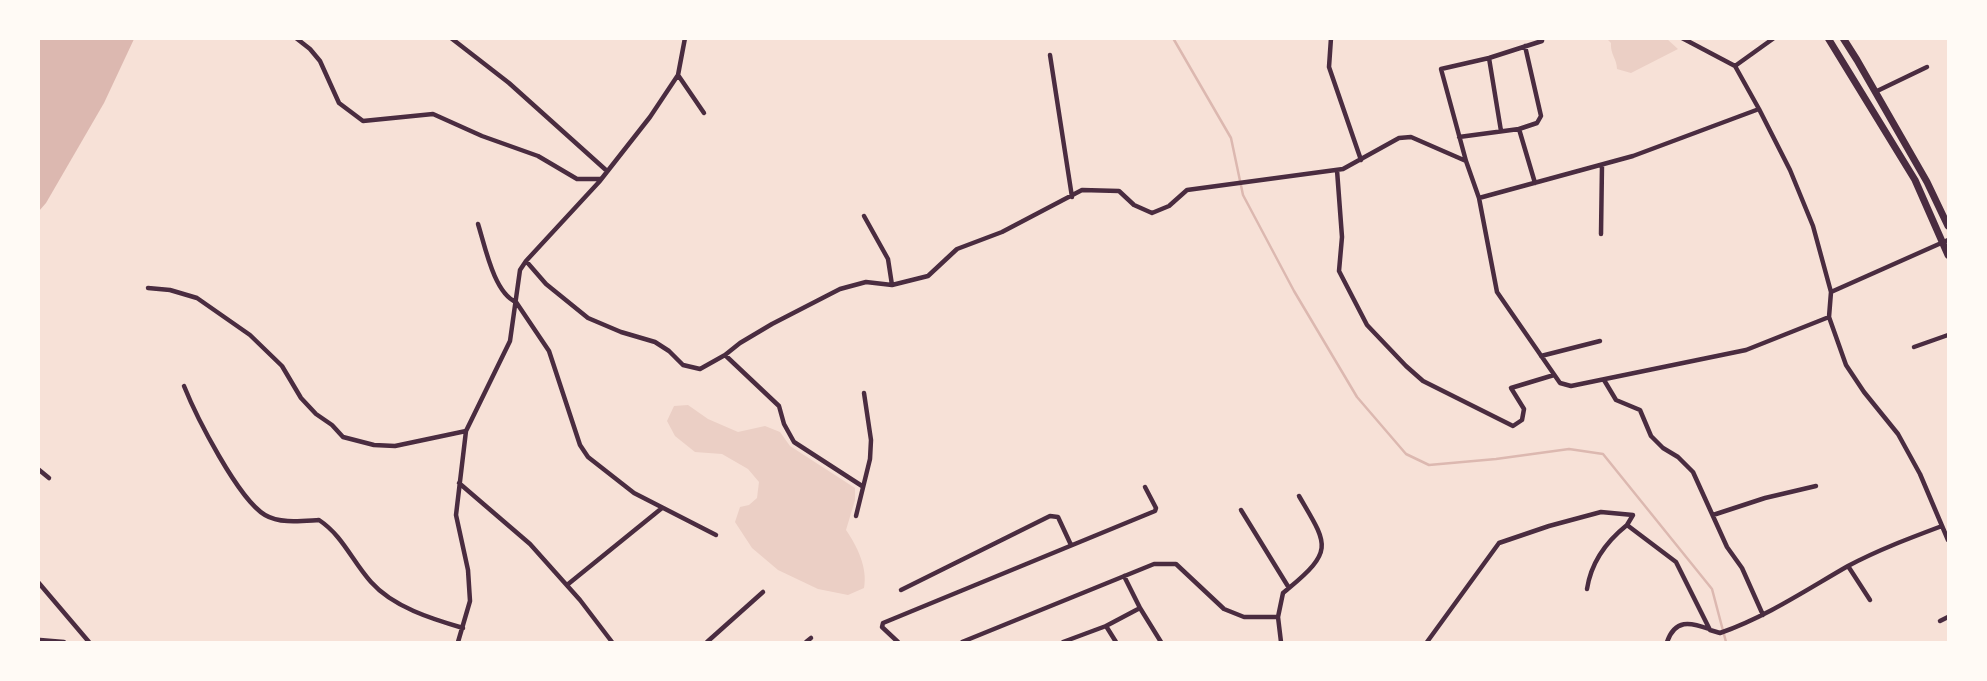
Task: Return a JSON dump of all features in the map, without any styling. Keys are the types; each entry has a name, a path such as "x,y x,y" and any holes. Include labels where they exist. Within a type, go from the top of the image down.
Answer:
{"highway":[{"path":"1828,38 1915,180 1946,241 1948,256"},
{"path":"1843,38 1927,182 1948,226"}],"street":[{"path":"296,38 320,61 339,103 363,121 433,114 482,136 538,156 577,178 601,179"},
{"path":"451,38 509,83 607,171"},
{"path":"457,642 470,601 456,515 467,431 510,341 520,270 601,179 650,117 678,75 685,38"},
{"path":"1331,38 1329,67 1361,160"},
{"path":"1542,38 1542,41 1489,58 1441,69 1479,198 1497,292 1560,383 1572,386 1746,351 1829,317"},
{"path":"1682,38 1735,66 1759,109 1790,170 1812,226 1831,292 1829,317 1846,365 1898,434 1920,474 1948,540"},
{"path":"1735,66 1774,38"},
{"path":"1459,136 1519,129 1537,124 1541,116 1525,46"},
{"path":"1050,55 1072,197"},
{"path":"1489,58 1501,131"},
{"path":"1874,93 1927,67"},
{"path":"678,75 704,113"},
{"path":"1479,198 1633,156 1759,109"},
{"path":"1519,129 1535,184"},
{"path":"526,261 545,284 588,318 655,342 670,351 683,365 699,369 772,324 840,289 866,282 892,285 928,276 957,249 1002,232 1082,190 1119,191 1134,205 1152,213 1169,206 1187,190 1337,170 1361,160 1399,138 1411,137 1466,161"},
{"path":"1601,234 1602,165"},
{"path":"1337,170 1342,237 1339,271 1367,325 1406,366 1423,381 1513,426 1522,420 1524,409 1511,388 1554,374"},
{"path":"864,216 888,258 892,285"},
{"path":"478,224 499,288 507,299 516,302 549,351 580,445 588,457 634,494 716,535"},
{"path":"1831,292 1946,241"},
{"path":"148,288 170,290 197,298 250,335 282,366 301,398 343,437 374,445 395,446 467,431"},
{"path":"1914,347 1948,335"},
{"path":"1541,356 1600,341"},
{"path":"725,355 779,406 784,424 794,442 862,486"},
{"path":"1604,380 1616,400 1640,410 1651,436 1693,472 1727,547 1742,568 1763,615"},
{"path":"184,386 193,410 217,452 244,493 265,514 282,520 319,520 341,539 372,583 386,595 409,608 463,628"},
{"path":"856,516 870,459 871,440 864,393"},
{"path":"38,470 49,478"},
{"path":"459,482 530,544 567,585 611,642"},
{"path":"1713,515 1765,498 1816,486"},
{"path":"898,642 885,632 883,623 1155,511 1145,487"},
{"path":"1281,642 1278,617 1283,593 1313,568 1322,550 1322,537 1299,496"},
{"path":"567,585 662,508"},
{"path":"1241,510 1289,588"},
{"path":"1427,642 1499,543 1601,512 1633,515 1627,525 1603,547 1588,580 1587,589"},
{"path":"901,590 1050,516 1058,517 1072,545"},
{"path":"1627,525 1676,562 1710,630"},
{"path":"1667,642 1671,631 1676,627 1693,623 1720,634 1794,600 1848,566 1889,546 1942,526"},
{"path":"962,642 1154,564 1176,564 1224,609 1244,617 1278,617"},
{"path":"1848,566 1870,600"},
{"path":"1125,576 1140,608 1161,642"},
{"path":"38,582 89,642"},
{"path":"707,642 763,592"},
{"path":"1063,642 1106,626 1140,608"},
{"path":"1940,621 1948,617"},
{"path":"1106,626 1116,642"},
{"path":"40,641 64,642"}],"shaded area":[{"path":"39,38 134,39 104,103 39,211"},
{"path":"1607,39 1667,39 1678,49 1631,73 1617,69 1611,43"},
{"path":"688,405 708,419 738,432 765,426 780,432 790,446 855,488 855,500 846,530 861,558 864,588 848,595 818,589 778,570 752,548 735,522 740,507 749,505 757,498 759,482 748,469 722,454 695,452 675,436 667,421 674,406"}],"waterway":[{"path":"1173,38 1231,138 1243,195 1294,291 1357,397 1406,454 1429,465 1569,449 1603,454 1712,589 1726,642"}]}
